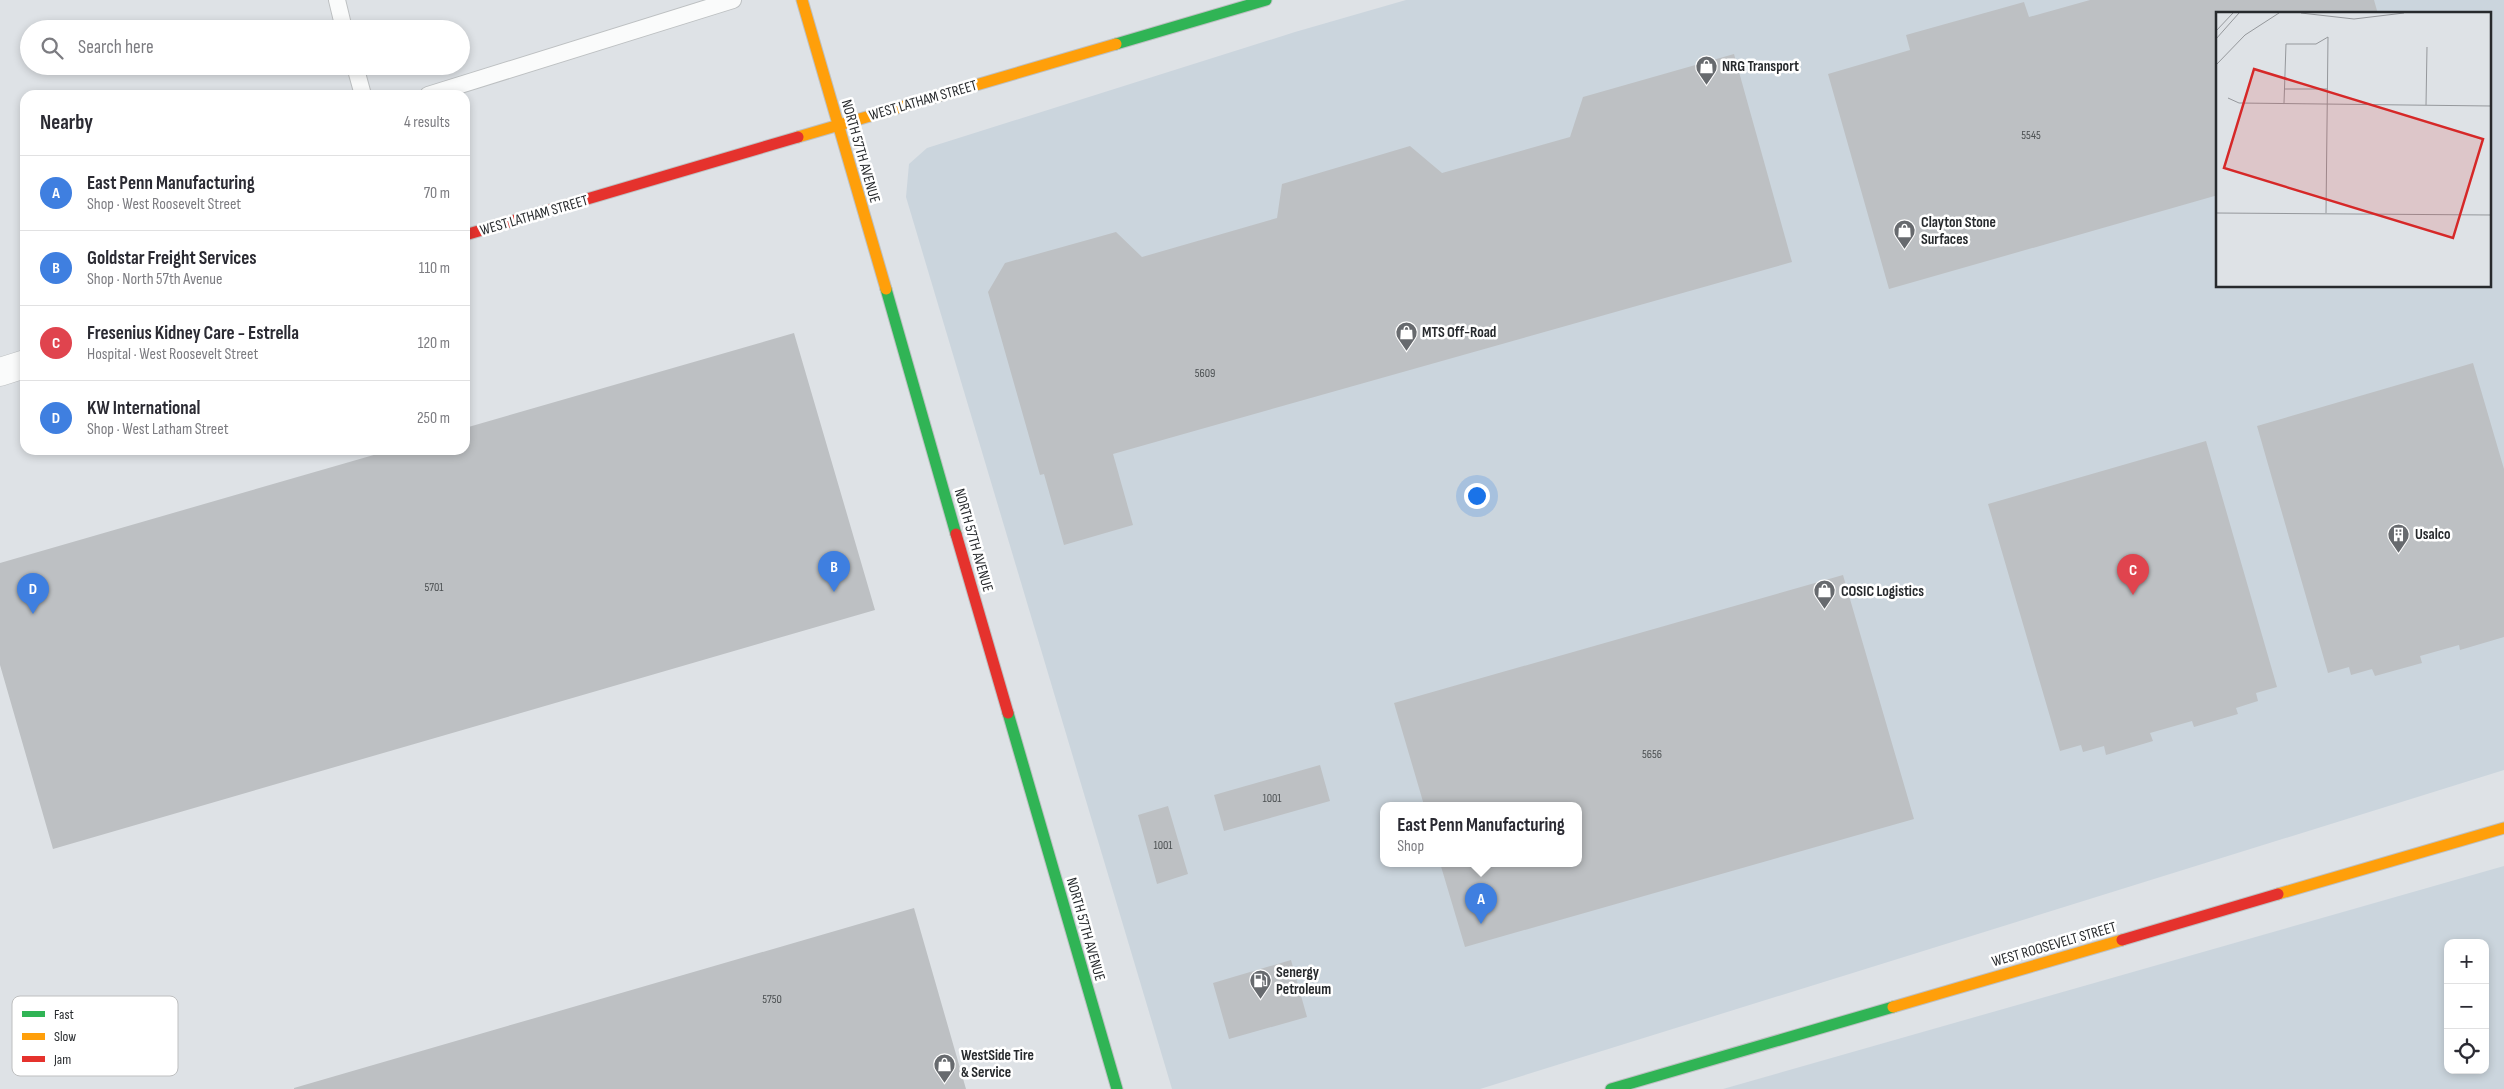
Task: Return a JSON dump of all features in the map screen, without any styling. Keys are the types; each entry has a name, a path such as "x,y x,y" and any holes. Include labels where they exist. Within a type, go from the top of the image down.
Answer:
{"street":[{"name":"NORTH 57TH AVENUE","path":"802,0 1117,1089"},
{"name":"WEST LATHAM STREET","path":"470,234 1266,0"},
{"path":"0,372 20,366"},
{"name":"WEST ROOSEVELT STREET","path":"1611,1089 2504,828"}],"lane":[{"path":"337,0 342,20"},
{"path":"444,90 733,0"},
{"path":"357,75 361,90"}],"shaded area":[{"path":"1406,0 2504,0 2504,770 1480,1089 1172,1089 906,197 909,164 927,148 1295,32"},
{"path":"2504,866 2504,1089 1723,1089"}],"building":[{"path":"2090,0 2374,0 2377,12 2216,12 2216,196 1889,289 1828,74 1910,50 1906,35 2024,2 2029,17"},
{"path":"1734,54 1792,262 1113,454 1133,525 1064,545 1044,474 1040,475 988,292 1005,263 1116,232 1142,257 1277,218 1282,184 1410,146 1442,173 1570,137 1583,97"},
{"path":"794,333 875,610 53,849 0,665 0,563 374,455 470,455 470,427"},
{"name":"Usalco","path":"2473,363 2504,469 2504,637 2460,650 2459,645 2420,656 2422,663 2375,676 2372,669 2351,675 2349,667 2328,673 2257,426"},
{"path":"2206,441 2277,687 2256,693 2258,701 2236,708 2238,714 2194,727 2192,721 2150,733 2153,741 2106,755 2104,746 2083,752 2081,745 2060,751 1988,504"},
{"path":"1843,575 1914,819 1465,947 1441,867 1582,867 1582,802 1423,802 1394,703"},
{"path":"1320,765 1330,801 1224,831 1214,795"},
{"path":"1168,806 1188,874 1157,884 1138,815"},
{"path":"914,908 966,1089 294,1089 294,1088"},
{"name":"Senergy Petroleum","path":"1291,960 1307,1017 1229,1039 1213,983"}],"traffic: fast":[{"path":"1116,44 1266,0"},
{"path":"886,289 956,534"},
{"path":"1008,713 1117,1089"},
{"path":"1611,1089 1893,1007"}],"traffic: slow":[{"path":"802,0 886,289"},
{"path":"798,137 1116,44"},
{"path":"2278,894 2504,828"},
{"path":"1893,1007 2122,940"}],"traffic: jam":[{"path":"470,234 798,137"},
{"path":"956,534 1008,713"},
{"path":"2122,940 2278,894"}],"place":[{"name":"NRG Transport","path":"1706,85"},
{"name":"Clayton Stone Surfaces","path":"1905,250"},
{"name":"MTS Off-Road","path":"1406,351"},
{"name":"Usalco","path":"2399,553"},
{"name":"Goldstar Freight Services","path":"834,592"},
{"name":"Fresenius Kidney Care - Estrella","path":"2133,595"},
{"name":"COSIC Logistics","path":"1825,610"},
{"name":"KW International","path":"33,614"},
{"name":"East Penn Manufacturing","path":"1481,924"},
{"name":"Senergy Petroleum","path":"1260,1000"},
{"name":"WestSide Tire & Service","path":"945,1083"}]}
